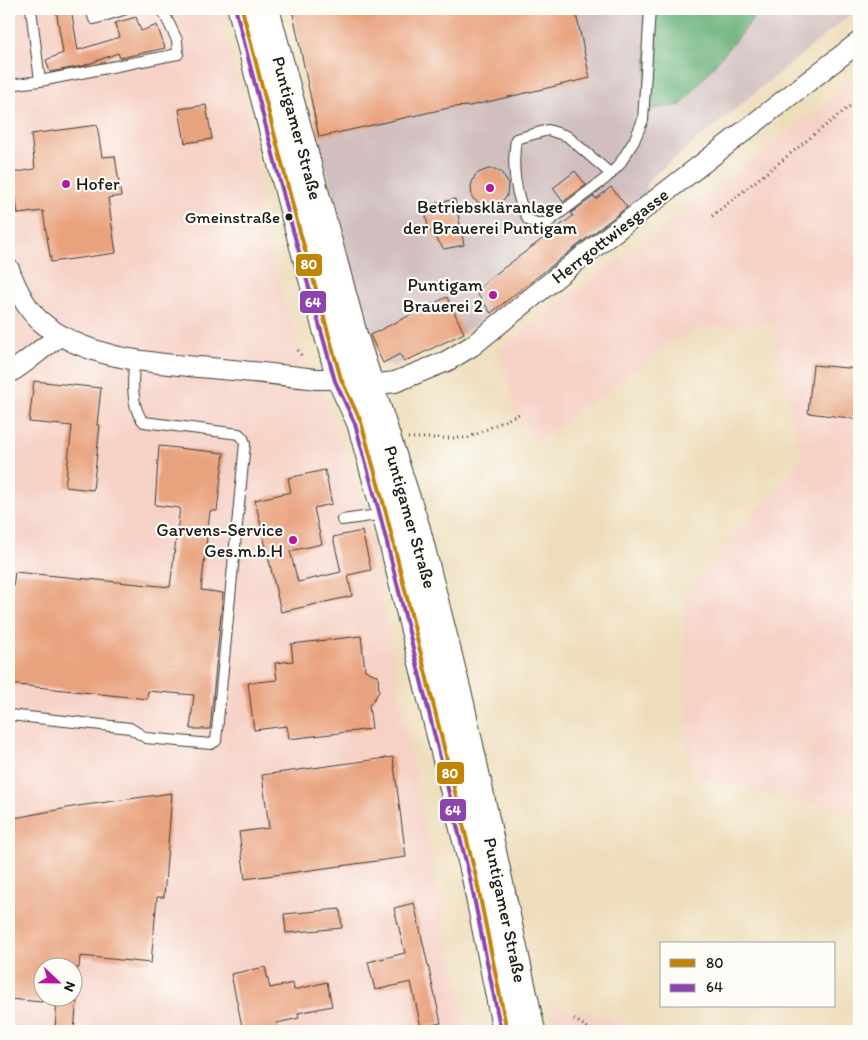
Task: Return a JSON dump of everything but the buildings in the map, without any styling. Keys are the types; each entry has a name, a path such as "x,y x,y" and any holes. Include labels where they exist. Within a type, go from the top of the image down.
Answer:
{"main road":[{"name":"Puntigamer Straße","path":"242,9 295,214 341,379 361,422 386,514 476,877 507,1031"},
{"name":"Puntigamer Straße","path":"265,9 353,335 416,529 460,704 531,1031"}],"street":[{"name":"Herrgottwiesgasse","path":"341,379 371,386 395,382 447,361 472,346 578,260 859,42"},
{"path":"9,269 26,304 39,320 60,336 106,353 135,361 341,379"},
{"path":"9,373 20,367 47,344 60,336"}],"lane":[{"path":"31,9 40,81"},
{"path":"91,9 94,19 126,9"},
{"path":"9,86 178,54 177,40 162,9"},
{"path":"611,174 567,136 548,130 516,140 514,159 520,204 528,220 536,223 547,223 611,174 634,141 643,120 650,9"},
{"path":"9,715 130,728 146,738 211,744 216,741 245,443 238,434 144,422 138,414 135,404 133,373 135,361"},
{"path":"342,520 386,514"}],"path":[{"path":"712,216 859,99"},
{"path":"244,219 266,215"},
{"path":"405,438 468,438 519,414"},
{"path":"574,1019 592,1031"}],"shaded area":[{"path":"9,9 218,9 256,143 259,216 294,331 328,408 362,496 434,872 469,1031 9,1031"},
{"path":"292,9 857,9 648,180 646,202 629,209 464,333 396,366 383,363 369,335 354,283 319,137"},
{"path":"859,76 859,815 707,779 689,763 683,678 686,593 802,459 771,323 689,331 538,442 516,414 499,349 760,154"},
{"path":"547,996 561,1009 615,1020 645,1031 556,1031"}],"green space":[{"path":"643,9 753,9 752,20 681,105 643,110 649,17"}],"transit line":[{"name":"80","path":"242,9 295,214 341,379 361,422 386,513 476,877 507,1031"},
{"name":"64","path":"236,11 289,216 335,381 355,424 380,515 470,878 501,1031"}],"place":[{"name":"Hofer","path":"66,184"},
{"name":"Betriebskläranlage der Brauerei Puntigam","path":"490,188"},
{"name":"Gmeinstraße","path":"289,217"},
{"name":"Puntigam Brauerei 2","path":"493,295"},
{"name":"Garvens-Service Ges.m.b.H","path":"293,540"}]}
